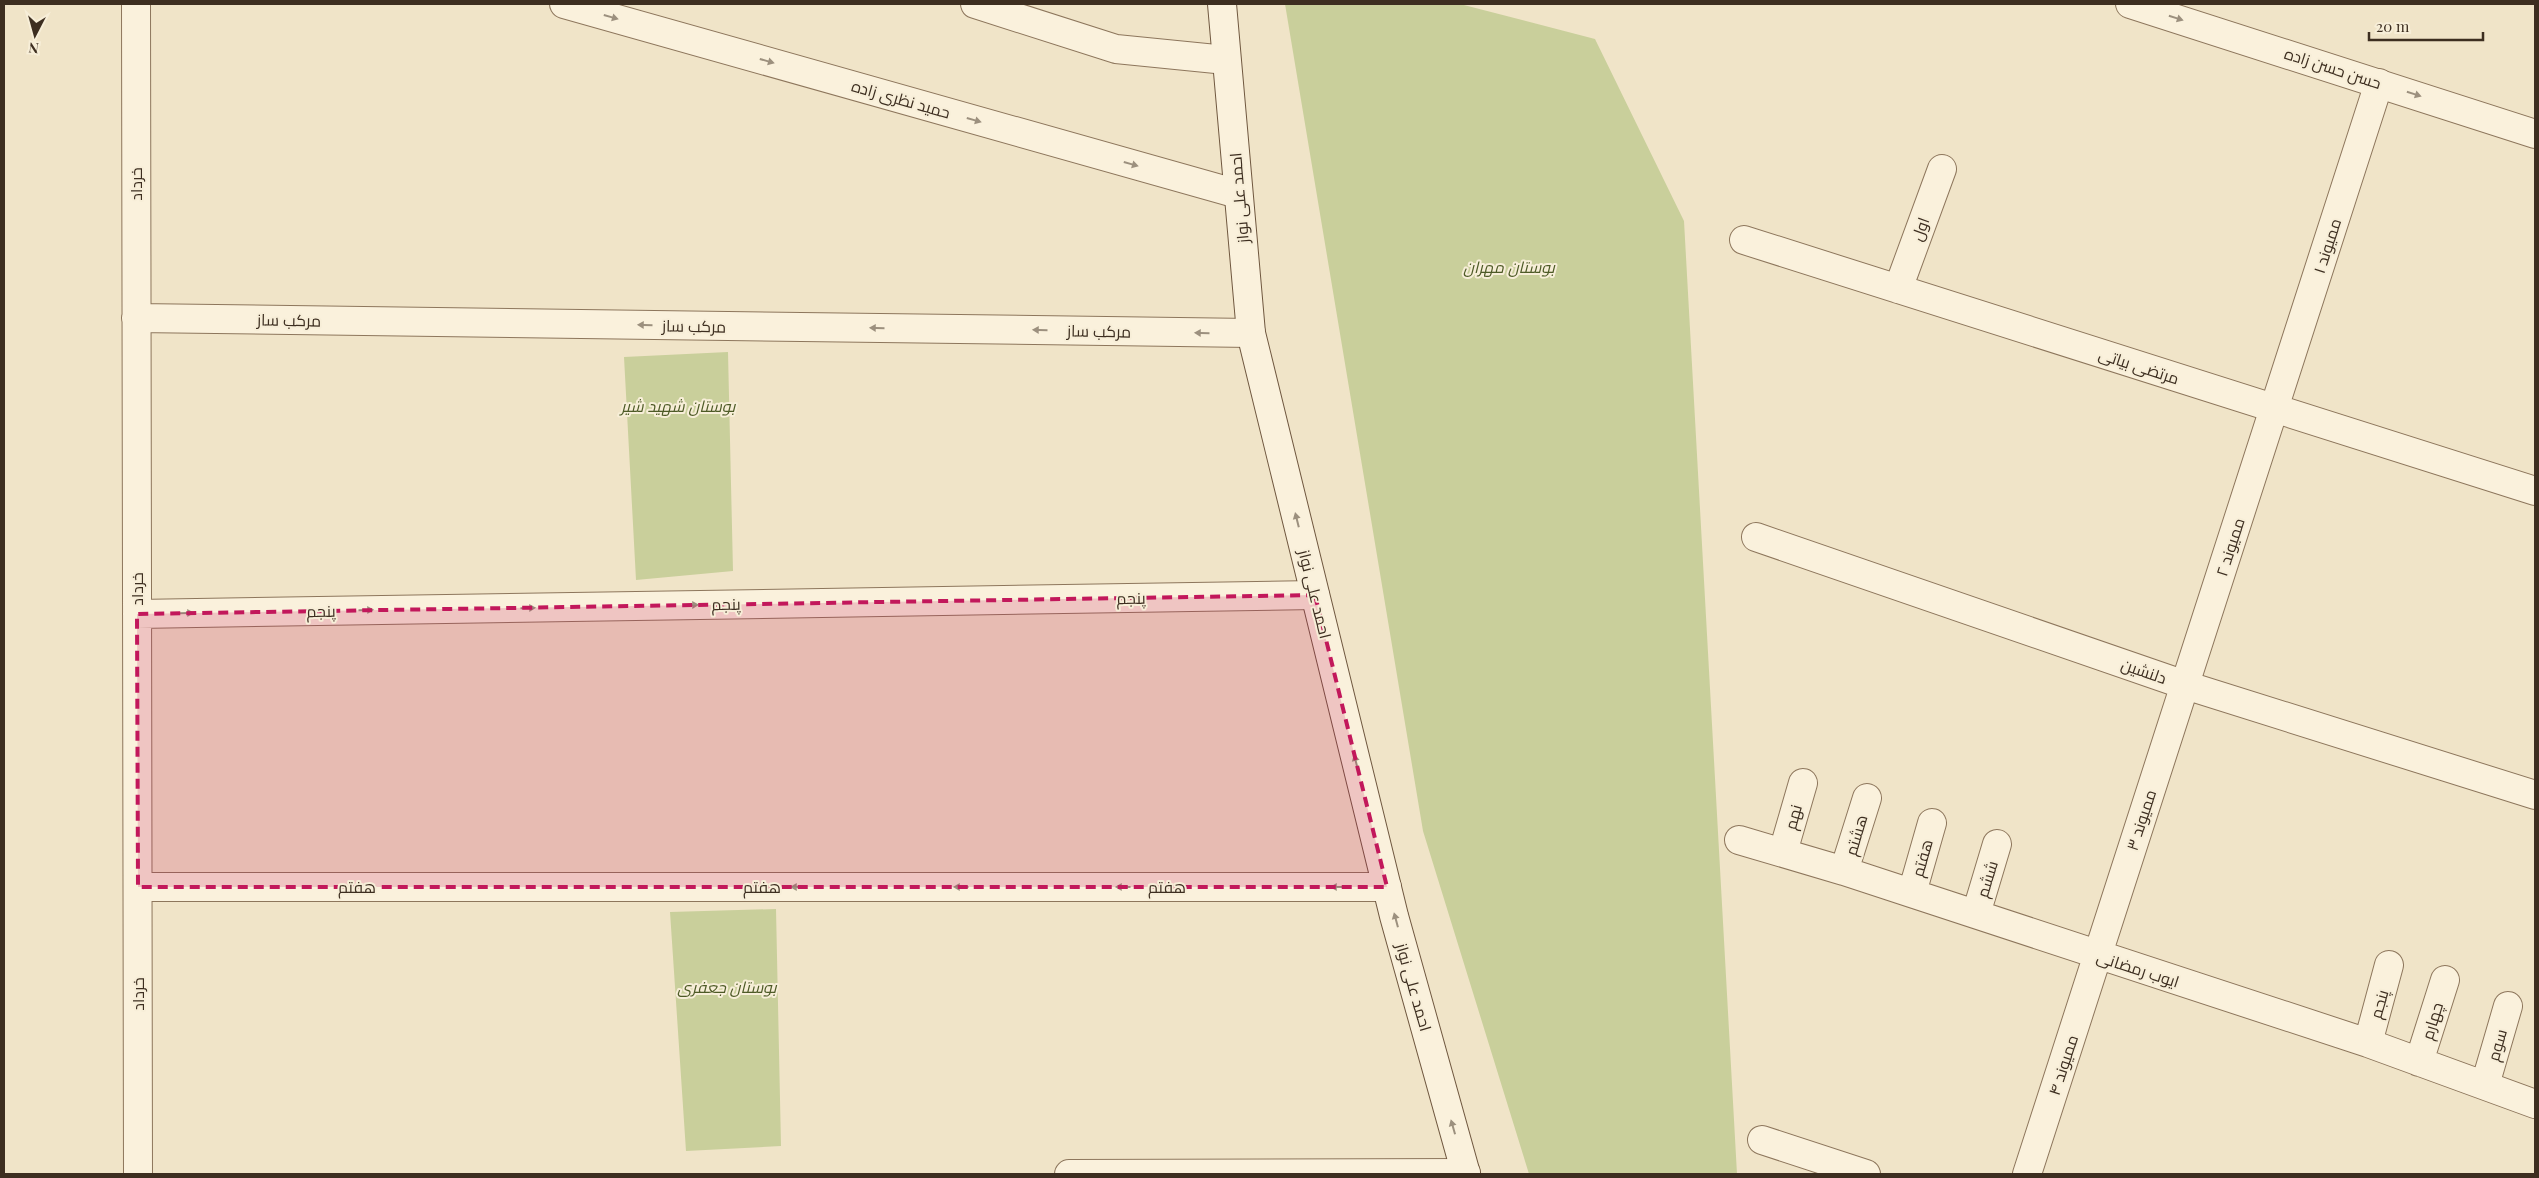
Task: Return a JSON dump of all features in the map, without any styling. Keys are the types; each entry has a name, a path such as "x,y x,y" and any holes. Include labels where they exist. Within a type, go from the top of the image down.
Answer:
{"street":[{"name":"خرداد","path":"136,4 138,1174"},
{"name":"حمید نظری زاده","path":"564,4 1238,194"},
{"path":"975,4 1116,49 1226,60"},
{"name":"احمد علی نواز","path":"1222,4 1251,333 1387,887 1466,1174"},
{"name":"حسن حسن زاده","path":"2130,4 2535,134"},
{"name":"ممیوند ۱","path":"2274,408 2379,83"},
{"name":"اول","path":"1898,289 1942,169"},
{"name":"مرتضی بیاتی","path":"1744,240 2535,490"},
{"name":"مرکب ساز","path":"136,318 1251,333"},
{"name":"ممیوند ۲","path":"2185,685 2274,408"},
{"name":"دلنشین","path":"1756,537 2185,685 2535,795"},
{"name":"پنجم","path":"137,614 1315,595"},
{"name":"ممیوند ۳","path":"2098,956 2185,685"},
{"name":"نهم","path":"1784,852 1803,782"},
{"name":"هشتم","path":"1844,871 1867,798"},
{"name":"هفتم","path":"1912,893 1932,824"},
{"name":"ایوب رمضانی","path":"1739,840 1844,871 2098,956 2368,1043 2535,1104"},
{"name":"ششم","path":"1976,914 1997,844"},
{"name":"هفتم","path":"138,887 1387,887"},
{"name":"ممیوند ۴","path":"2028,1174 2098,956"},
{"name":"پنجم","path":"2368,1043 2389,965"},
{"name":"چهارم","path":"2419,1062 2445,980"},
{"name":"سوم","path":"2485,1085 2508,1006"},
{"path":"1762,1140 1866,1174"},
{"path":"1069,1174 1466,1174"}],"highlighted area":[{"path":"1315,595 1387,887 138,887 137,614"}],"green space":[{"name":"بوستان مهران","path":"1285,4 1460,4 1595,39 1684,221 1737,1174 1529,1174 1423,831"},
{"name":"بوستان شهید شیر","path":"728,352 733,571 636,580 624,357"},
{"name":"بوستان جعفری","path":"776,909 781,1146 686,1151 670,912"}]}
